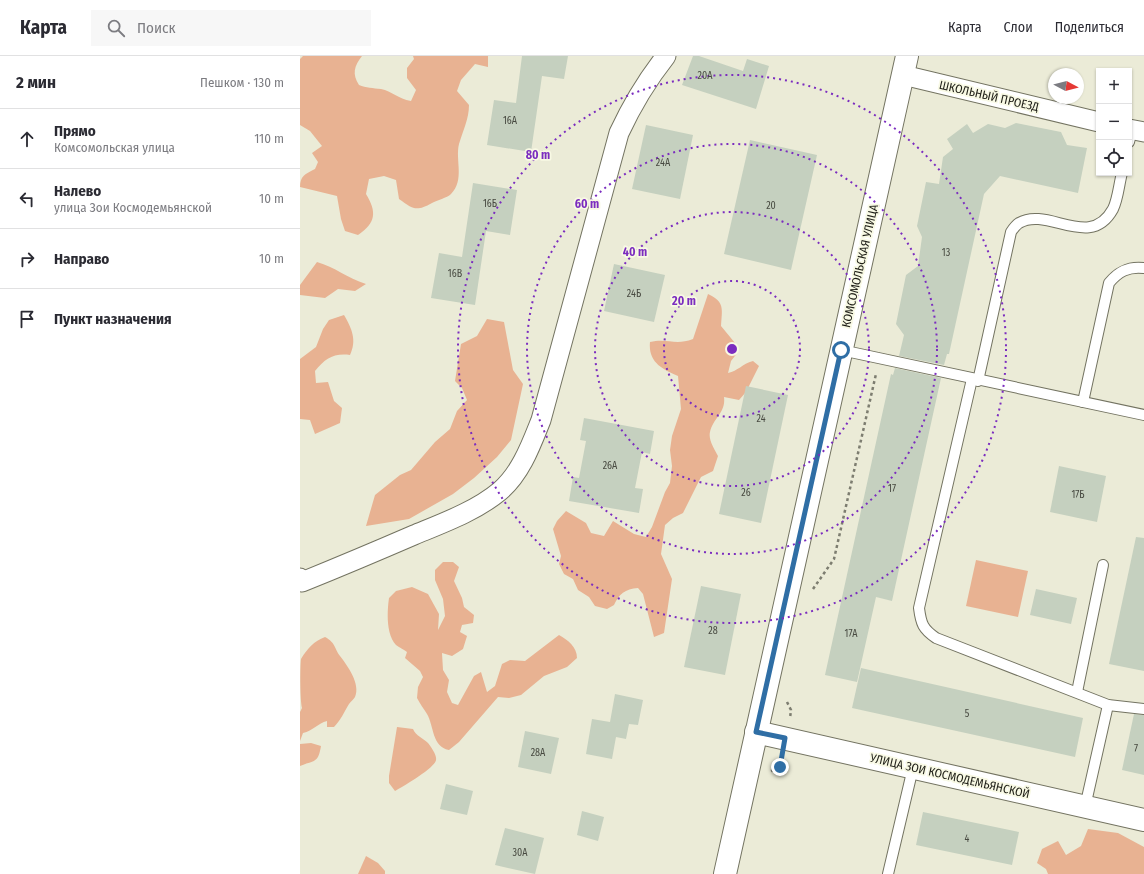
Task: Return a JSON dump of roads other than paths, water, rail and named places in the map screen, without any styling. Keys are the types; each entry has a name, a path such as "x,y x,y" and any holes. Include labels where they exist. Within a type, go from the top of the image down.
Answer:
{"street":[{"path":"301,581 440,524 484,503 501,490 515,474 527,455 541,420 619,133 631,107 650,76 666,56"},
{"name":"ШКОЛЬНЫЙ ПРОЕЗД","path":"905,65 1096,121"},
{"name":"КОМСОМОЛЬСКАЯ УЛИЦА","path":"725,874 905,65"},
{"name":"УЛИЦА ЗОИ КОСМОДЕМЬЯНСКОЙ","path":"756,732 1144,820"}],"lane":[{"path":"1121,176 1114,208 1106,219 1094,226 1081,228 1036,219 1018,223 1011,232 919,608 920,622 926,631 936,638 1108,705 1144,709"},
{"path":"1083,402 1109,283 1117,274 1130,268 1144,268"},
{"path":"841,350 975,380 1144,415"},
{"path":"1077,692 1103,566"},
{"path":"1084,807 1108,705"},
{"path":"888,874 913,768"}]}
